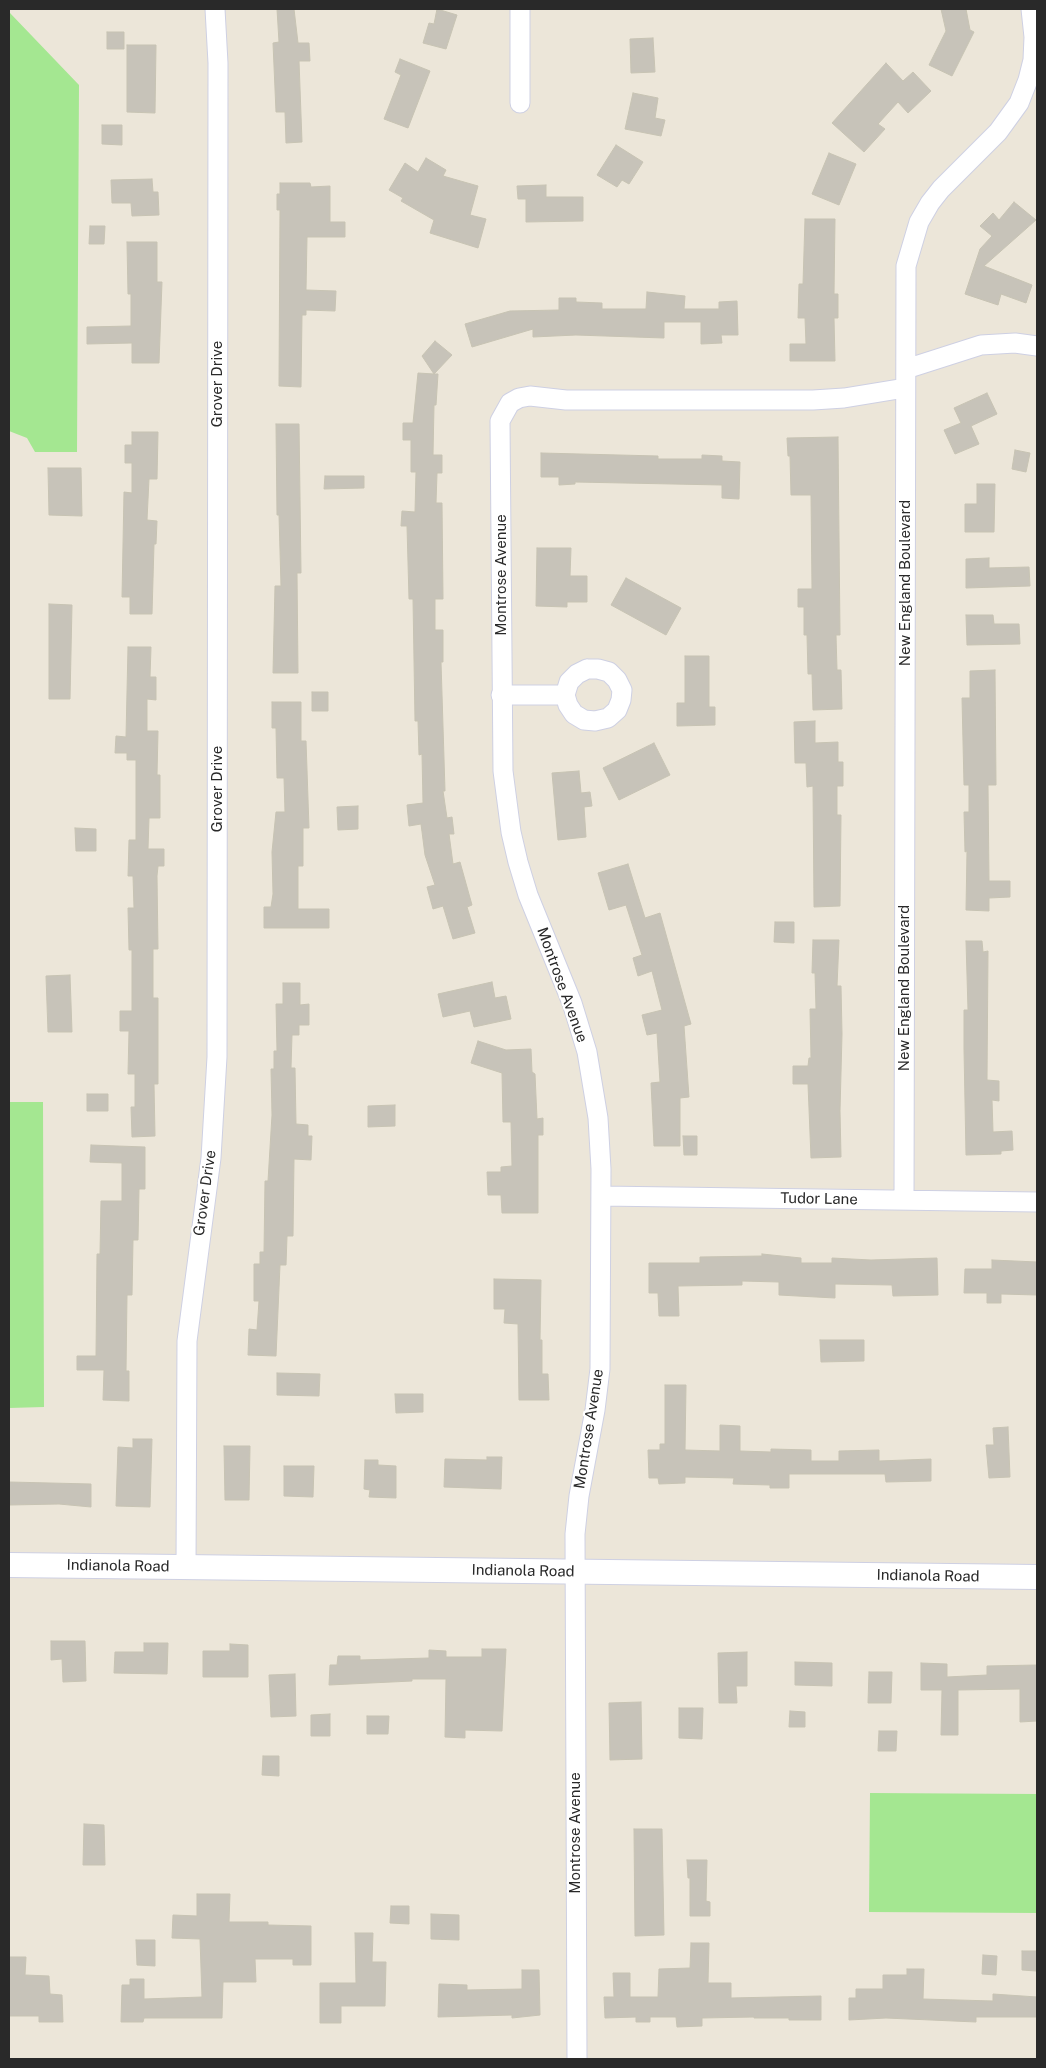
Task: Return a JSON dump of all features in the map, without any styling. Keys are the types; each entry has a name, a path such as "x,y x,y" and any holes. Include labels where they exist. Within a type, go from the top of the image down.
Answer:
{"street":[{"name":"Grover Drive","path":"186,1567 187,1341 193,1280 211,1158 217,1056 218,63 215,9"},
{"path":"520,9 520,102"},
{"name":"New England Boulevard","path":"904,1200 906,369 904,284 910,245 919,222 930,204 941,189 1006,123 1019,103 1033,60 1034,37 1031,9"},
{"path":"906,369 981,345 1015,343 1037,346"},
{"name":"Montrose Avenue","path":"577,2059 575,1534 579,1496 595,1410 600,1369 601,1196 598,1118 587,1052 572,1003 528,895 511,832 503,771 500,421 510,403 519,398 530,396 566,400 813,400 844,398 905,388"},
{"path":"501,695 565,695"},
{"name":"Tudor Lane","path":"601,1196 1037,1202"},
{"name":"Indianola Road","path":"9,1565 1037,1577"}],"green space":[{"path":"9,9 10,13 79,85 77,452 35,452 27,438 9,431"},
{"path":"9,1102 43,1102 44,1407 9,1408"},
{"path":"870,1793 1037,1794 1037,1913 869,1912"}],"building":[{"path":"277,9 294,9 298,43 309,43 310,61 299,61 302,142 286,143 285,112 276,112 273,43 279,42"},
{"path":"437,9 457,15 446,49 423,43 429,23 434,24"},
{"path":"941,9 966,9 970,30 974,32 952,76 929,65 946,31"},
{"path":"107,32 124,32 124,49 107,49"},
{"path":"653,38 655,72 631,73 630,39"},
{"path":"127,45 156,45 155,113 127,112"},
{"path":"400,59 430,71 408,128 384,119 401,75 395,72"},
{"path":"886,63 903,81 913,72 931,91 908,113 898,102 878,124 885,129 864,152 832,123"},
{"path":"633,93 658,98 655,118 665,120 661,136 625,129"},
{"path":"102,125 122,125 122,145 102,144"},
{"path":"616,145 643,162 629,184 622,180 617,187 597,175"},
{"path":"829,153 856,164 839,205 812,194"},
{"path":"426,158 446,170 443,176 478,186 470,215 486,219 478,248 430,233 434,220 401,201 403,198 389,190 405,163 418,172"},
{"path":"152,179 153,192 158,192 159,215 132,216 131,203 112,203 111,180"},
{"path":"280,183 310,183 311,187 330,186 330,222 345,222 345,237 307,237 306,290 336,291 335,311 306,310 306,315 302,315 301,387 279,386 280,210 277,210 277,194 280,194"},
{"path":"546,185 546,197 583,197 583,221 526,222 526,199 518,199 517,186"},
{"path":"1014,202 1036,220 984,266 1032,285 1026,303 1001,294 998,305 965,294 980,249 992,236 980,226 993,213 999,220"},
{"path":"805,219 835,219 834,294 838,294 838,318 834,318 835,361 790,361 790,344 806,344 805,318 798,318 799,284 803,284"},
{"path":"90,226 105,226 104,244 89,244"},
{"path":"127,242 157,242 157,282 162,282 159,363 132,363 132,343 87,344 87,327 131,326 131,294 128,294"},
{"path":"647,292 685,296 684,309 719,309 719,302 737,301 738,335 721,335 722,343 701,344 701,322 664,322 664,338 576,335 533,337 533,329 472,347 465,324 510,311 559,310 559,298 576,298 576,302 602,303 602,309 646,309"},
{"path":"435,341 452,355 434,374 422,356"},
{"path":"418,373 438,374 436,405 434,405 433,455 442,455 442,473 437,473 436,503 442,503 443,599 435,599 435,630 443,630 443,662 441,662 445,791 443,791 447,818 452,817 454,834 449,834 453,864 460,862 472,905 467,907 475,933 453,939 443,906 433,909 427,887 435,885 425,855 421,824 409,826 407,805 423,803 422,754 419,755 418,721 415,721 413,599 409,599 407,526 401,526 402,511 415,512 416,472 411,472 411,440 403,440 403,423 413,423"},
{"path":"987,393 997,414 971,426 979,444 955,454 944,430 961,423 954,408"},
{"path":"276,424 299,424 301,573 297,573 298,673 273,673 275,586 281,586 279,515 277,515"},
{"path":"132,432 158,432 157,479 149,479 147,520 157,521 156,544 154,544 152,614 130,614 130,597 122,597 124,492 132,493 132,463 125,463 125,445 132,445"},
{"path":"838,437 840,635 836,635 837,670 841,670 842,709 813,710 812,674 808,674 807,635 804,635 804,607 798,607 798,589 812,589 811,495 791,495 790,456 788,456 787,438"},
{"path":"1015,450 1030,453 1026,472 1012,469"},
{"path":"541,453 658,456 658,459 702,459 702,455 722,456 722,461 740,462 739,499 722,498 722,485 575,482 575,484 559,485 559,477 541,477"},
{"path":"48,468 81,468 82,516 49,515"},
{"path":"325,476 364,476 364,488 324,489"},
{"path":"977,484 995,484 994,532 965,532 965,504 977,504"},
{"path":"537,548 571,548 570,576 587,576 587,602 567,602 567,607 536,606"},
{"path":"989,558 989,568 1029,567 1030,586 966,588 966,559"},
{"path":"626,578 681,608 666,635 611,605"},
{"path":"49,604 72,605 70,699 49,699"},
{"path":"966,615 993,615 994,624 1019,624 1020,644 967,645"},
{"path":"128,647 151,647 150,677 156,677 156,700 147,699 147,731 158,731 157,775 160,775 160,818 149,818 148,849 164,849 164,866 158,866 157,876 158,949 153,949 153,998 158,998 158,1084 154,1084 155,1136 132,1137 131,1107 135,1107 135,1074 128,1074 129,1031 120,1031 120,1011 132,1011 132,950 129,950 128,908 134,908 133,876 128,876 129,840 136,840 136,760 127,760 127,753 115,753 116,736 126,737"},
{"path":"685,656 709,656 709,707 715,707 715,725 677,726 677,703 685,703"},
{"path":"995,670 996,785 988,785 989,881 1010,881 1010,897 989,898 989,911 966,910 967,851 965,852 964,812 969,812 969,785 964,785 962,698 970,698 970,671"},
{"path":"312,692 328,692 328,711 312,711"},
{"path":"272,702 301,702 301,741 306,741 309,828 303,828 303,866 298,866 298,909 329,909 329,928 264,928 264,907 271,907 273,894 272,852 276,812 285,812 284,778 277,778 276,728 272,728"},
{"path":"815,721 815,743 838,742 838,762 843,762 843,786 837,786 837,815 841,815 840,906 814,907 813,786 807,787 806,763 795,763 794,722"},
{"path":"654,743 670,775 619,800 603,768"},
{"path":"579,771 581,793 590,792 592,806 584,807 586,837 558,840 552,773"},
{"path":"358,806 358,829 338,830 337,807"},
{"path":"75,828 96,829 96,851 76,851"},
{"path":"628,864 645,918 660,913 691,1024 684,1026 689,1097 680,1098 680,1146 654,1146 651,1083 660,1082 657,1033 647,1035 642,1015 662,1010 652,971 638,976 633,958 642,955 626,905 609,910 598,873"},
{"path":"775,922 794,922 794,943 774,942"},
{"path":"813,940 839,940 837,986 841,986 841,1157 811,1158 808,1084 793,1084 793,1066 808,1066 809,1058 811,1058 810,1009 816,1009 815,973 812,973"},
{"path":"966,941 982,941 983,952 988,951 987,1080 999,1081 999,1101 992,1100 993,1132 1012,1131 1013,1150 1001,1151 1001,1154 966,1155 964,1010 968,1010"},
{"path":"70,975 72,1032 48,1032 46,976"},
{"path":"492,982 495,998 506,996 511,1019 474,1027 470,1011 443,1017 438,994"},
{"path":"283,983 300,983 300,1005 309,1004 309,1025 299,1025 299,1035 292,1035 291,1068 295,1068 296,1124 308,1125 308,1136 312,1136 311,1160 294,1159 293,1236 287,1236 286,1265 280,1265 276,1356 248,1355 249,1329 257,1330 259,1301 254,1301 254,1264 260,1264 260,1252 264,1252 265,1181 268,1181 272,1115 271,1069 274,1069 274,1051 277,1051 276,1004 283,1004"},
{"path":"478,1041 506,1050 531,1049 532,1072 535,1074 537,1119 543,1118 543,1135 538,1135 538,1213 502,1213 501,1195 488,1195 487,1172 501,1172 501,1167 512,1166 511,1122 503,1122 502,1073 471,1063"},
{"path":"87,1094 108,1094 108,1111 87,1111"},
{"path":"395,1105 395,1126 368,1127 368,1106"},
{"path":"683,1136 697,1136 697,1155 684,1155"},
{"path":"91,1145 145,1147 145,1189 139,1189 138,1240 133,1240 132,1295 127,1295 126,1371 129,1371 129,1401 103,1400 104,1370 77,1370 77,1356 96,1356 97,1254 100,1254 101,1201 122,1201 122,1163 90,1162"},
{"path":"762,1254 801,1258 801,1263 832,1263 832,1258 871,1260 937,1258 938,1295 893,1296 892,1285 835,1284 835,1298 779,1295 779,1282 742,1281 742,1285 678,1286 679,1316 659,1316 658,1293 649,1293 649,1263 700,1263 700,1257 762,1256"},
{"path":"992,1260 1037,1262 1037,1295 1001,1294 1001,1303 987,1303 987,1293 964,1293 965,1269 992,1269"},
{"path":"494,1279 541,1280 540,1340 542,1340 542,1374 548,1374 549,1400 519,1400 518,1324 504,1323 505,1309 494,1309"},
{"path":"820,1340 864,1340 864,1361 821,1362"},
{"path":"277,1373 320,1374 319,1396 277,1395"},
{"path":"665,1385 686,1385 685,1450 720,1451 720,1425 740,1426 740,1451 771,1452 771,1449 811,1450 811,1461 839,1461 839,1451 879,1450 879,1461 931,1459 931,1481 886,1482 885,1474 789,1474 789,1488 770,1488 770,1485 733,1484 734,1478 685,1477 685,1483 659,1484 658,1478 649,1478 648,1450 660,1450 660,1444 665,1444"},
{"path":"395,1394 423,1394 423,1412 396,1413"},
{"path":"1008,1427 1010,1477 989,1478 986,1445 994,1445 993,1428"},
{"path":"133,1439 152,1439 150,1507 116,1506 118,1447 133,1448"},
{"path":"224,1446 250,1446 249,1500 225,1500"},
{"path":"487,1457 502,1457 501,1489 444,1487 445,1459 487,1460"},
{"path":"365,1460 378,1460 378,1465 396,1466 396,1498 369,1497 370,1490 364,1489"},
{"path":"284,1466 314,1466 313,1497 284,1496"},
{"path":"9,1482 91,1484 91,1507 59,1504 10,1505"},
{"path":"51,1641 85,1641 86,1681 63,1682 62,1659 51,1660"},
{"path":"144,1643 168,1643 167,1674 114,1673 115,1652 144,1652"},
{"path":"230,1644 248,1645 248,1677 203,1677 203,1651 230,1651"},
{"path":"482,1649 506,1649 502,1731 465,1730 465,1738 445,1737 446,1679 412,1679 412,1681 329,1685 330,1665 337,1665 338,1656 360,1656 360,1660 429,1658 429,1650 446,1651 446,1657 482,1657"},
{"path":"747,1652 747,1686 736,1686 737,1703 719,1703 718,1653"},
{"path":"795,1662 832,1663 832,1686 795,1685"},
{"path":"921,1663 947,1664 947,1677 987,1675 987,1666 1037,1665 1037,1721 1020,1722 1020,1689 958,1690 958,1735 941,1735 942,1690 921,1690"},
{"path":"869,1672 892,1672 891,1703 868,1703"},
{"path":"295,1674 296,1716 271,1717 269,1675"},
{"path":"641,1702 642,1759 610,1760 609,1703"},
{"path":"679,1708 703,1708 702,1739 679,1738"},
{"path":"790,1711 805,1712 805,1727 789,1727"},
{"path":"330,1714 330,1736 311,1736 311,1715"},
{"path":"367,1716 389,1716 388,1734 367,1734"},
{"path":"879,1731 897,1731 896,1751 878,1751"},
{"path":"263,1756 279,1756 279,1776 262,1775"},
{"path":"84,1824 104,1825 105,1865 83,1865"},
{"path":"634,1829 662,1829 664,1935 635,1936"},
{"path":"687,1860 707,1860 706,1901 710,1902 710,1916 690,1916 690,1878 688,1878"},
{"path":"197,1894 230,1894 229,1922 268,1922 268,1925 311,1926 311,1965 293,1965 293,1959 255,1959 256,1982 223,1982 222,2018 144,2018 143,2022 121,2022 122,1985 130,1985 130,1979 144,1979 144,1999 202,1997 200,1939 172,1938 173,1915 197,1916"},
{"path":"391,1906 409,1906 409,1924 390,1923"},
{"path":"431,1914 459,1915 459,1940 431,1939"},
{"path":"355,1933 373,1933 372,1962 386,1962 385,2006 341,2006 341,2023 320,2023 320,1983 356,1983"},
{"path":"136,1940 155,1940 155,1966 137,1965"},
{"path":"691,1943 709,1943 708,1983 731,1983 731,1998 821,1996 821,2020 754,2017 702,2018 702,2026 677,2027 676,2017 650,2017 650,2022 636,2022 636,2017 605,2018 604,1997 614,1997 613,1973 630,1973 630,1997 658,1997 659,1969 690,1968"},
{"path":"1022,1951 1037,1951 1036,1971 1022,1970"},
{"path":"983,1955 997,1956 996,1975 982,1974"},
{"path":"9,1957 26,1957 25,1975 49,1976 50,1994 62,1995 63,2022 39,2022 39,2016 9,2016"},
{"path":"907,1969 924,1969 923,1999 993,2001 993,1994 1037,1997 1037,2017 976,2017 976,2022 886,2018 849,2020 849,1998 856,1998 856,1989 883,1989 883,1975 907,1975"},
{"path":"522,1970 539,1970 540,2015 512,2018 512,2015 438,2017 439,1984 467,1985 467,1990 522,1989"}]}
